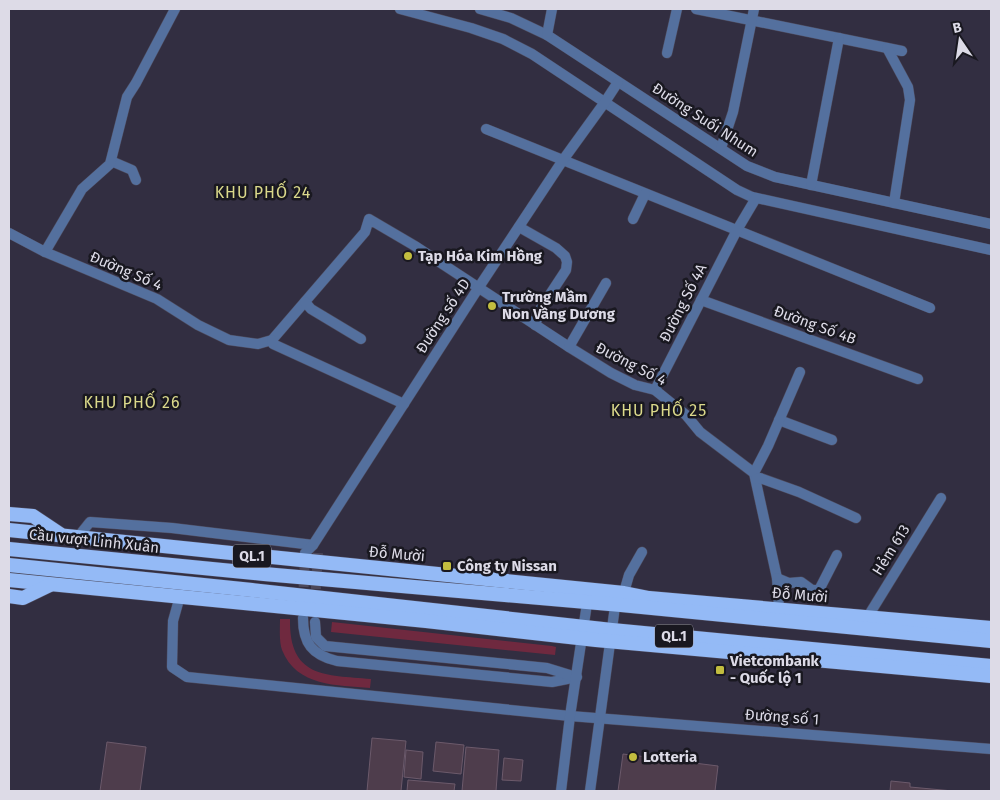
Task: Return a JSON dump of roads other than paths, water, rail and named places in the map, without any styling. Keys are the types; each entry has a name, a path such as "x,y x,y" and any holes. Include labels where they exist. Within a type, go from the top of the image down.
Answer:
{"highway":[{"path":"9,514 33,516 71,537"},
{"name":"Đỗ Mười","path":"9,530 991,641"},
{"path":"148,545 264,574"},
{"name":"Cầu vượt Linh Xuân","path":"9,549 175,566"},
{"name":"QL.1","path":"9,565 252,590 583,633"},
{"name":"Đỗ Mười","path":"175,566 264,574 588,596"},
{"name":"QL.1","path":"9,580 583,633 991,676"},
{"path":"9,596 23,598 50,584"},
{"path":"180,596 252,590"},
{"name":"Đỗ Mười","path":"619,599 649,598 991,628"},
{"name":"QL.1","path":"611,636 991,666"}],"street":[{"path":"45,252 82,190 110,164 127,97 136,84 174,9"},
{"path":"400,9 471,28 503,39 532,54 737,190 756,198 991,250"},
{"name":"Đường Suối Nhum","path":"480,9 511,18 547,35 747,166 775,177 991,224"},
{"path":"547,35 552,9"},
{"path":"667,53 677,9"},
{"path":"696,9 902,51"},
{"path":"721,148 733,112 754,9"},
{"path":"811,185 839,38"},
{"path":"887,48 908,87 910,100 894,203"},
{"name":"Đường số 4D","path":"305,553 315,549 479,287 563,160 606,102 618,82"},
{"path":"486,129 930,308"},
{"path":"111,161 132,170 136,180"},
{"path":"633,219 645,194"},
{"name":"Đường Số 4A","path":"656,390 737,230 756,198"},
{"name":"Đường Số 4","path":"305,302 365,232 368,219 415,246 611,373 635,386 656,390 686,415 700,432 755,476"},
{"path":"519,227 556,248 565,256 567,262 566,270 540,308 536,325"},
{"name":"Đường Số 4","path":"9,233 45,252 157,299 198,326 229,340 258,344 272,340"},
{"path":"569,347 606,283"},
{"name":"Đường Số 4B","path":"701,300 918,378"},
{"path":"361,339 311,310 305,302 272,340 272,344 404,404"},
{"path":"778,609 777,578 755,476 800,372"},
{"path":"779,420 832,440"},
{"path":"755,476 799,492 856,518"},
{"name":"Hẻm 613","path":"867,618 941,498"},
{"path":"71,537 90,522 172,528 315,549"},
{"path":"590,791 611,636 619,599 628,575 642,552"},
{"path":"777,578 789,584 800,582 812,590 819,590 837,555"},
{"name":"Đường số 1","path":"180,596 173,621 172,667 187,677 570,716 991,749"},
{"path":"562,791 570,716 588,596"},
{"path":"303,618 303,631 306,640 314,651 323,658 337,661 552,682 577,677"},
{"path":"315,622 316,637 324,646 547,668 577,677"}],"tunnel":[{"path":"315,604 318,553"},
{"path":"303,602 305,554"}],"place":[{"name":"Tạp Hóa Kim Hồng","path":"408,256"},
{"name":"Trường Mầm Non Vầng Dương","path":"492,306"},
{"name":"Công ty Nissan","path":"447,566"},
{"name":"Vietcombank - Quốc lộ 1","path":"720,670"},
{"name":"Lotteria","path":"633,757"}],"district":[{"name":"KHU PHỐ 24","path":"263,192"},
{"name":"KHU PHỐ 26","path":"132,402"},
{"name":"KHU PHỐ 25","path":"659,410"}]}
